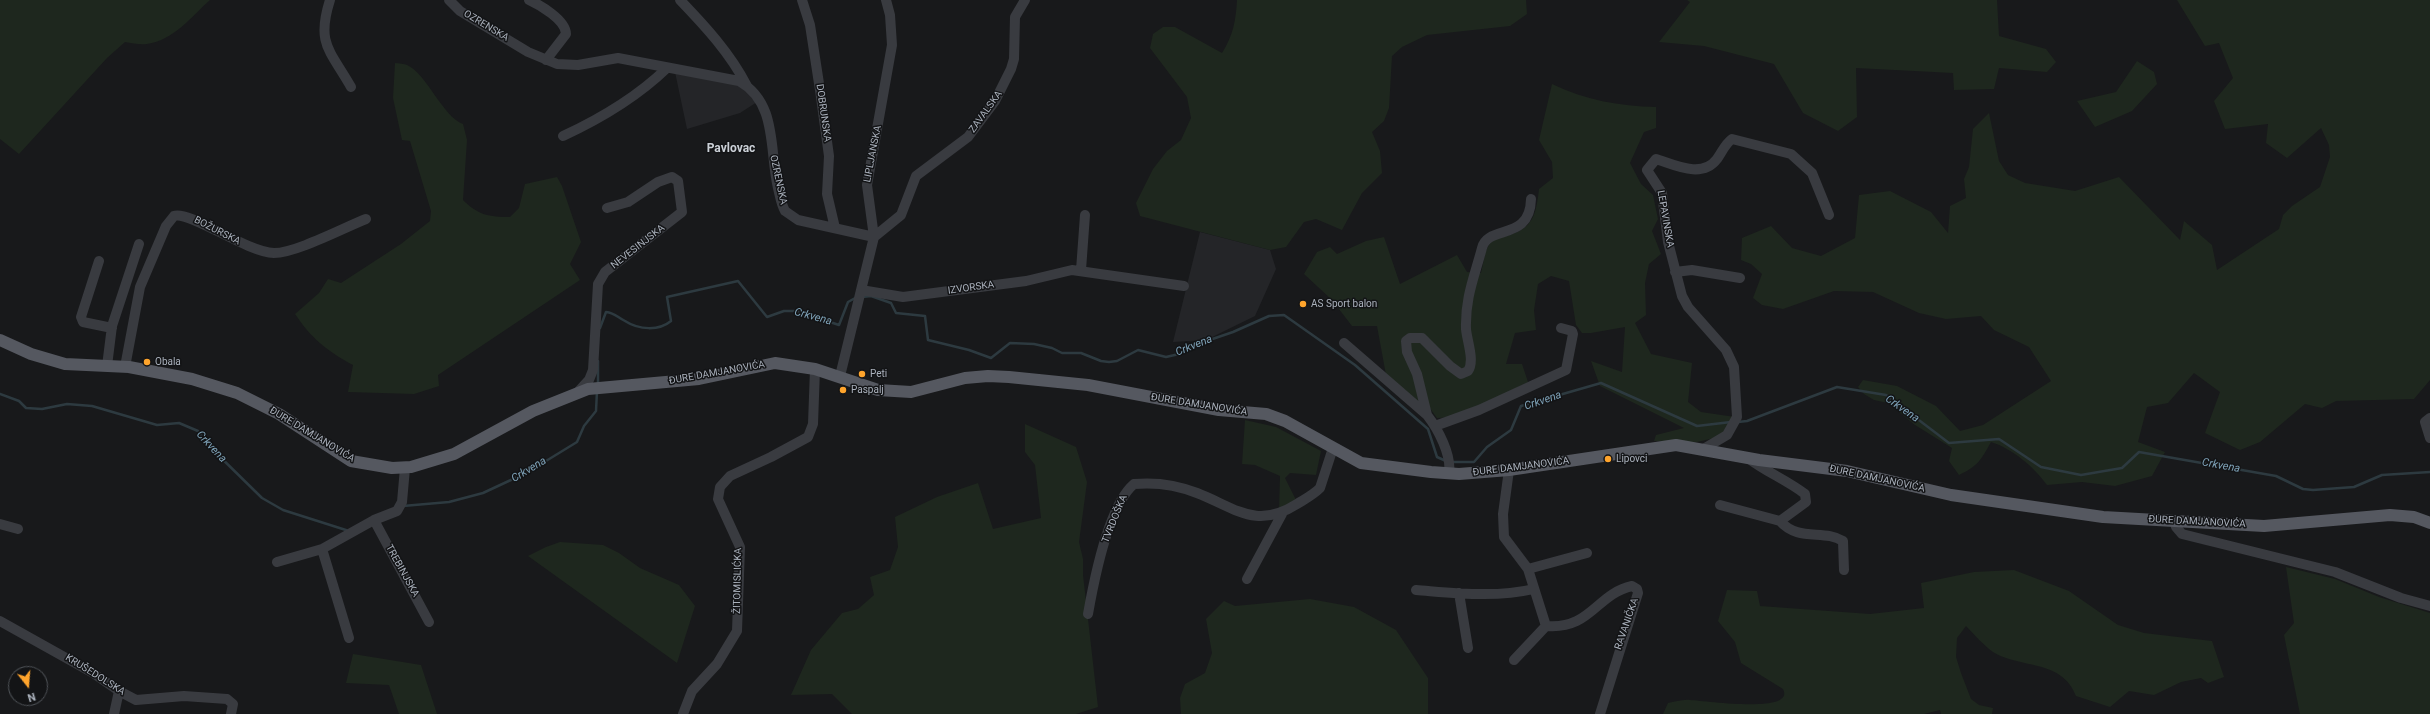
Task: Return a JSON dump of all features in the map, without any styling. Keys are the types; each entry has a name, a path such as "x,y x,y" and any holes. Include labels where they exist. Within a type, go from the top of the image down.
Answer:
{"main road":[{"name":"ĐURE DAMJANOVIĆA","path":"0,340 50,360 65,364 125,367 192,379 237,393 279,414 352,461 406,468 454,454 533,411 583,390 605,386 699,379 775,363 815,369 840,376 878,390 911,392 965,378 988,376 1088,385 1219,410 1266,414 1285,421 1361,463 1393,469 1450,466 1509,470 1618,456 1658,446 1676,445 1705,448 1748,458 1847,471 1951,495 2096,516 2264,526 2390,515 2414,517 2430,523"}],"street":[{"path":"330,0 324,18 323,39 351,87"},
{"name":"OZRENSKA","path":"449,0 466,15 528,52 557,64 578,65 618,58 739,81 754,90 767,115 774,170 785,212 798,220 874,236"},
{"path":"529,0 561,22 566,30 566,34 546,60"},
{"name":"OZRENSKA","path":"680,0 703,23 739,71 747,86"},
{"name":"DOBRUNSKA","path":"802,0 810,25 820,90 829,156 827,194 835,228"},
{"name":"LIPLJANSKA","path":"840,376 874,236 867,185 892,46 890,15 886,0"},
{"name":"ZAVALSKA","path":"874,236 901,215 916,176 968,137 996,101 1011,69 1014,58 1015,17 1025,0"},
{"path":"564,136 610,112 647,87 667,68"},
{"name":"LEPAVINSKA","path":"1705,448 1727,435 1735,421 1734,367 1726,350 1688,307 1682,296 1664,220 1662,193 1647,170 1656,159 1680,166 1705,169 1717,159 1728,142 1738,139 1791,154 1812,173 1829,215"},
{"name":"NEVESINJSKA","path":"583,390 589,380 592,370 598,284 605,272 682,212 678,181 672,177 658,182 628,202 607,208"},
{"path":"1427,415 1417,374 1407,352 1406,341 1410,338 1422,338 1431,345 1450,366 1461,374 1468,371 1470,360 1466,332 1468,294 1480,262 1482,247 1490,237 1516,229 1531,212 1531,199"},
{"path":"1081,270 1085,215"},
{"name":"BOŽURSKA","path":"125,367 140,287 166,226 174,216 187,216 235,242 273,253 291,250 366,219"},
{"path":"107,366 112,328 139,244"},
{"path":"99,262 81,317 83,322 87,324 112,328"},
{"name":"IZVORSKA","path":"861,291 903,297 1026,281 1055,272 1081,270 1184,286"},
{"path":"1676,272 1692,270 1740,278"},
{"path":"1435,426 1479,410 1566,370 1573,334 1572,331 1561,328"},
{"path":"1344,343 1427,415 1435,426 1450,466"},
{"name":"ŽITOMISLIĆKA","path":"683,714 692,691 717,664 737,631 740,547 718,498 720,487 730,476 771,457 808,437 813,424 815,369"},
{"path":"2430,418 2424,422 2430,438"},
{"name":"TVRDOŠKA","path":"1088,614 1103,549 1116,512 1126,491 1134,484 1165,484 1198,493 1249,515 1266,517 1282,514 1320,488 1333,448"},
{"path":"1748,458 1765,472 1796,487 1806,497 1804,504 1780,521"},
{"path":"277,562 322,549 402,504 406,468"},
{"path":"1509,470 1503,514 1504,537 1528,569 1534,589 1543,610 1546,626 1514,660"},
{"path":"1720,505 1780,521 1786,528 1796,533 1843,541 1844,570"},
{"name":"TVRDOŠKA","path":"1247,580 1282,514"},
{"name":"TREBINJSKA","path":"374,520 429,622"},
{"path":"2174,520 2176,527 2182,534 2336,572 2401,598 2430,606"},
{"path":"0,524 18,529"},
{"path":"322,549 349,638"},
{"path":"1528,569 1587,553"},
{"name":"RAVANIČKA","path":"1546,626 1565,626 1588,614 1613,594 1632,586 1637,589 1638,593 1600,714"},
{"path":"1416,590 1509,594 1534,589"},
{"path":"1459,593 1468,648"},
{"name":"KRUŠEDOLSKA","path":"0,621 93,673 119,691 136,700 184,696 228,699 233,704 231,714"},
{"path":"114,714 119,691"}],"shaded area":[{"path":"0,0 210,0 182,27 166,38 147,44 125,42 107,58 19,154 0,139"},
{"path":"1237,0 1526,0 1527,14 1510,26 1427,35 1402,47 1392,56 1389,108 1384,121 1372,132 1380,151 1382,173 1362,193 1342,230 1316,219 1304,222 1286,247 1270,250 1140,216 1136,203 1153,169 1167,151 1181,140 1191,118 1187,97 1150,48 1153,34 1163,27 1175,27 1222,53 1233,28"},
{"path":"1687,0 1997,0 1999,36 2046,49 2056,62 2047,72 1999,68 1994,89 1954,90 1953,73 1856,68 1857,117 1838,131 1803,113 1774,64 1704,46 1659,42 1690,2"},
{"path":"2177,0 2430,0 2430,380 2414,399 2336,401 2322,408 2305,404 2260,442 2240,450 2205,433 2220,392 2194,373 2168,403 2147,407 2138,442 2165,452 2152,476 2115,486 2082,482 2047,485 2022,459 2007,449 1991,442 1978,462 1971,469 1959,475 1949,461 1952,448 1915,425 1888,403 1874,400 1864,394 1858,387 1863,380 1897,386 1936,406 1960,431 1983,425 2051,381 2029,347 1994,330 1981,316 1946,319 1919,313 1873,292 1834,291 1783,309 1762,305 1753,298 1762,274 1751,264 1741,260 1742,238 1771,226 1792,248 1821,256 1855,238 1859,195 1890,191 1931,212 1948,233 1950,206 1966,198 1964,179 1969,167 1973,129 1989,113 1999,161 2008,175 2025,183 2075,191 2119,177 2180,240 2184,221 2212,245 2217,270 2279,229 2283,215 2292,206 2320,187 2330,157 2329,145 2321,128 2287,158 2266,143 2268,124 2225,129 2214,101 2233,78 2219,43 2205,46"},
{"path":"2137,61 2154,72 2157,84 2132,111 2095,127 2077,101 2116,92"},
{"path":"395,63 407,65 414,70 428,85 448,113 463,124 467,140 463,200 468,205 479,212 490,216 510,217 519,208 525,184 557,177 562,186 581,242 570,264 580,280 438,375 439,386 414,394 348,392 353,365 320,343 307,330 295,314 319,293 328,279 341,283 401,244 430,221 431,211 410,141 402,140 393,98"},
{"path":"675,72 738,83 757,102 740,113 687,129"},
{"path":"1552,84 1564,90 1602,101 1616,104 1656,107 1656,128 1644,132 1630,163 1641,184 1653,195 1658,219 1652,231 1661,254 1649,264 1645,283 1646,315 1635,323 1651,354 1692,363 1688,402 1701,412 1735,417 1723,436 1697,442 1654,441 1656,435 1684,428 1600,386 1591,361 1622,372 1625,327 1591,333 1582,333 1576,325 1569,281 1551,276 1538,284 1534,310 1536,330 1515,333 1506,364 1522,364 1528,382 1495,400 1472,410 1449,417 1437,418 1429,407 1420,407 1386,375 1377,326 1352,326 1332,300 1304,274 1317,252 1330,247 1337,254 1366,241 1384,237 1400,284 1457,255 1467,272 1481,273 1489,244 1499,237 1515,233 1528,225 1532,220 1539,189 1553,178 1552,162 1539,140"},
{"path":"1200,232 1270,250 1276,269 1255,316 1206,340 1173,342"},
{"path":"1245,420 1276,427 1321,451 1316,475 1290,473 1285,478 1296,500 1279,512 1280,476 1255,465 1242,464"},
{"path":"1025,424 1076,447 1087,482 1079,542 1083,559 1083,575 1098,707 1076,714 852,714 832,694 791,695 811,650 842,613 858,609 874,595 870,577 890,570 898,547 895,517 937,497 978,483 993,529 1041,518 1035,465 1025,452"},
{"path":"560,542 603,545 619,553 640,568 679,585 695,606 677,663 528,556"},
{"path":"2286,567 2335,579 2379,597 2430,613 2430,714 2300,714 2284,635 2294,623"},
{"path":"2014,570 2069,591 2118,625 2144,633 2212,641 2224,677 2208,683 2201,678 2181,682 2154,695 2129,691 2110,707 2076,696 2070,684 2051,670 2016,661 1993,652 1966,626 1957,638 1956,657 1971,699 1979,705 1993,708 1992,714 1941,714 1940,710 1924,714 1663,714 1668,703 1682,700 1730,704 1764,704 1776,701 1783,697 1783,689 1741,663 1735,642 1718,621 1727,590 1757,591 1760,606 1870,614 1924,608 1921,583 1974,572"},
{"path":"1310,599 1354,607 1396,630 1428,678 1428,714 1181,714 1180,698 1185,684 1205,673 1212,653 1206,619 1224,601 1235,606"},
{"path":"353,654 421,665 437,714 399,714 389,685 346,683"}],"waterway":[{"name":"Crkvena","path":"600,328 606,312 614,314 622,320 643,328 655,328 661,326 671,321 667,297 738,281 767,317 784,311 797,311 839,325 848,302 857,297"},
{"name":"Crkvena","path":"862,297 871,296 891,303 896,313 925,316 928,340 969,350 991,358 1010,343 1034,344 1052,348 1062,353 1081,353 1101,361 1109,362 1117,361 1138,350 1166,357 1179,354 1195,345 1233,332 1269,316 1284,315 1355,365 1428,429 1437,457 1446,461"},
{"name":"Crkvena","path":"598,361 598,384"},
{"name":"Crkvena","path":"1451,462 1474,462 1487,447 1511,430 1521,406 1601,383 1697,426 1731,422"},
{"name":"Crkvena","path":"1738,422 1747,421 1837,387 1886,395 1949,443 1999,439 2041,467 2081,475 2122,468 2139,452 2276,476 2303,489 2313,490 2354,487 2382,475 2430,472"},
{"name":"Crkvena","path":"403,506 449,502 483,493 528,472 577,442 584,426 596,411 597,391"},
{"name":"Crkvena","path":"0,394 19,401 26,408 42,409 67,404 92,406 157,425 179,423 198,431 210,447 262,498 283,510 349,531"}],"place":[{"name":"AS Sport balon","path":"1303,304"},
{"name":"Obala","path":"147,362"},
{"name":"Peti","path":"862,374"},
{"name":"Paspalj","path":"843,390"},
{"name":"Lipovci","path":"1608,459"}],"district":[{"name":"Pavlovac","path":"731,149"}]}
